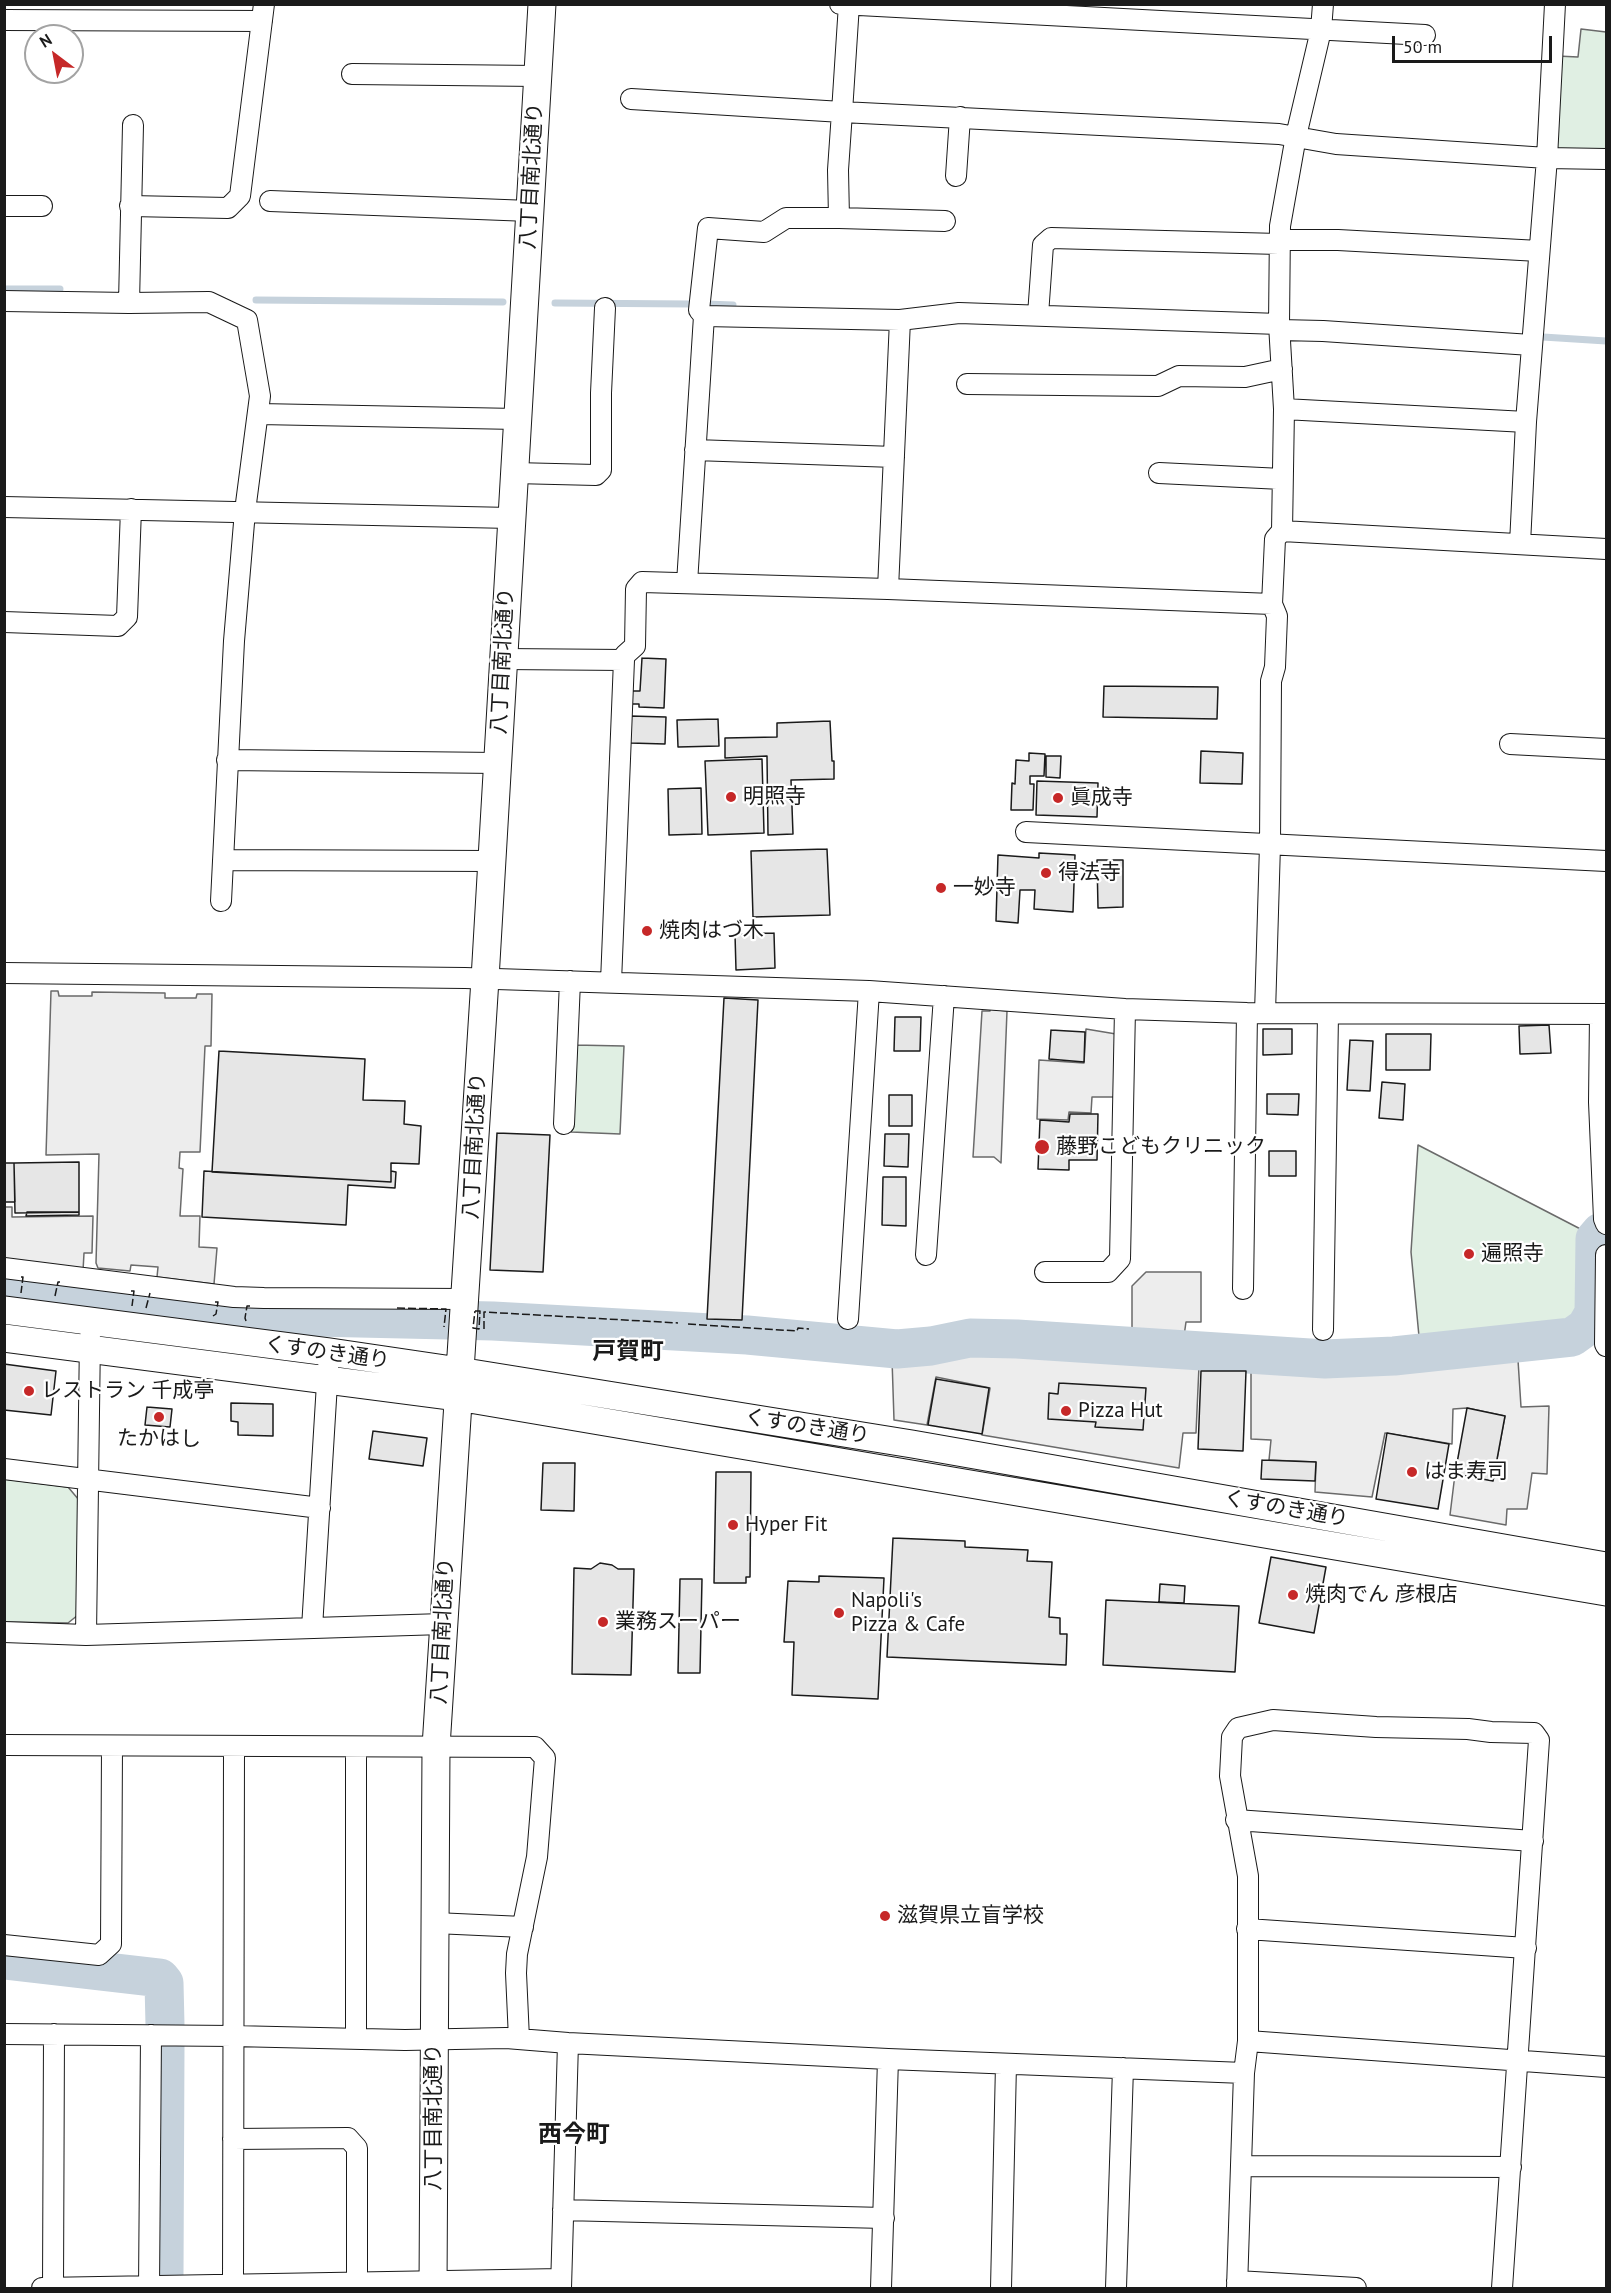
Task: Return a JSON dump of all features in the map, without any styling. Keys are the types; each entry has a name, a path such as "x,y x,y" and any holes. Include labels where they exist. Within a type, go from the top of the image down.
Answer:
{"main road":[{"name":"八丁目南北通り","path":"433,2286 436,1747 485,979 542,4"},
{"name":"くすのき通り","path":"4,1310 329,1352 459,1384 1606,1592"},
{"name":"くすのき通り","path":"4,1338 328,1381 459,1384 912,1444 1606,1566"}],"street":[{"path":"840,4 1425,35"},
{"path":"1243,1289 1256,1013 1270,845 1270,681 1275,667 1277,616 1272,604 1275,539 1282,531 1284,409 1279,242 1296,136 1321,30 1323,4"},
{"path":"1520,544 1526,422 1547,158 1555,4"},
{"path":"839,218 837,170 849,5"},
{"path":"4,20 263,13 240,196 228,208 130,206"},
{"path":"352,74 538,76"},
{"path":"631,99 1279,134 1336,144 1547,158 1606,159"},
{"path":"956,176 960,117"},
{"path":"129,303 133,125"},
{"path":"270,201 530,211"},
{"path":"4,206 42,206"},
{"path":"687,583 704,316 699,310 708,228 764,232 786,218 945,220"},
{"path":"1038,315 1043,245 1051,238 1279,242 1338,240 1539,251"},
{"path":"4,301 209,302 247,320 260,396 245,511 227,760 221,901"},
{"path":"514,473 596,475 601,470 601,393 605,308"},
{"path":"704,316 900,320 959,313 1038,315 1280,327 1532,345"},
{"path":"888,589 900,320"},
{"path":"967,384 1158,386 1179,376 1245,377 1282,369"},
{"path":"1284,409 1526,422"},
{"path":"259,414 517,419"},
{"path":"695,450 894,457"},
{"path":"1159,474 1282,479"},
{"path":"4,507 511,518"},
{"path":"4,622 118,626 127,617 131,509"},
{"path":"1282,531 1606,549"},
{"path":"611,982 624,660 625,655 635,646 636,589 642,582 1272,604"},
{"path":"503,659 624,660"},
{"path":"1510,744 1606,749"},
{"path":"227,760 497,763"},
{"path":"1026,832 1606,861"},
{"path":"223,860 492,861"},
{"path":"4,973 611,982 869,991 1125,1009 1256,1013 1603,1014 1599,1102 1606,1224"},
{"path":"564,1124 570,981"},
{"path":"848,1319 869,991"},
{"path":"926,1255 944,996"},
{"path":"1045,1272 1108,1272 1120,1259 1125,1009"},
{"path":"1323,1330 1328,1014"},
{"path":"1606,1254 1606,1346"},
{"path":"4,1268 234,1297 464,1312"},
{"path":"86,1635 89,1322"},
{"path":"312,1628 329,1352"},
{"path":"4,1469 320,1508"},
{"path":"4,1632 86,1635 443,1624"},
{"path":"1356,2289 1237,2285 1244,2073 1248,2041 1248,1876 1236,1820 1230,1776 1232,1737 1238,1728 1273,1720 1376,1727 1468,1729 1534,1734 1539,1740 1502,2289"},
{"path":"4,1745 535,1747 545,1758 537,1857 516,1973 519,2039"},
{"path":"4,1945 99,1955 111,1944 112,1746"},
{"path":"233,2285 234,1746"},
{"path":"356,2038 357,1747"},
{"path":"1236,1820 1533,1841"},
{"path":"435,1923 523,1927"},
{"path":"1247,1929 1526,1948"},
{"path":"4,2034 405,2040 519,2039 888,2059 1244,2073"},
{"path":"53,2288 54,2034"},
{"path":"150,2288 151,2035"},
{"path":"1248,2041 1606,2067"},
{"path":"42,2289 357,2283 433,2286 561,2284 568,2043"},
{"path":"881,2289 888,2059"},
{"path":"1001,2289 1006,2064"},
{"path":"1116,2289 1123,2068"},
{"path":"233,2139 348,2138 357,2148 357,2283"},
{"path":"1241,2166 1511,2167"},
{"path":"563,2210 884,2218"}],"green space":[{"path":"1581,29 1606,32 1606,153 1555,150 1557,56 1578,57"},
{"path":"574,1045 624,1046 620,1134 571,1132"},
{"path":"1418,1145 1594,1236 1585,1244 1588,1315 1581,1324 1573,1330 1420,1347 1411,1252"},
{"path":"5,1479 68,1487 79,1500 78,1615 68,1623 5,1622"}],"shaded area":[{"path":"51,991 58,991 59,996 92,996 92,992 165,993 165,998 196,998 197,994 212,994 211,1046 205,1046 200,1152 180,1152 179,1168 183,1169 180,1216 200,1216 199,1247 217,1248 214,1284 157,1277 158,1267 131,1265 130,1271 98,1268 96,1263 99,1154 46,1155"},
{"path":"990,1009 1007,1011 1001,1163 994,1157 973,1157 982,1011 990,1011"},
{"path":"1086,1029 1116,1034 1116,1097 1092,1097 1091,1113 1069,1112 1068,1120 1037,1119 1039,1060 1084,1063"},
{"path":"5,1207 12,1207 12,1217 93,1216 92,1253 84,1253 83,1271 5,1261"},
{"path":"1146,1272 1201,1272 1201,1322 1186,1322 1184,1336 1132,1333 1132,1286"},
{"path":"993,1350 1199,1366 1196,1433 1183,1433 1179,1468 982,1435 990,1388 936,1377 927,1425 894,1420 892,1359 920,1359"},
{"path":"1518,1360 1521,1407 1549,1406 1547,1474 1532,1473 1527,1509 1507,1509 1506,1525 1450,1515 1455,1474 1493,1480 1505,1416 1467,1408 1453,1409 1452,1444 1385,1433 1372,1497 1315,1492 1316,1462 1269,1460 1271,1440 1251,1439 1251,1372 1381,1374"}],"building":[{"path":"642,658 666,659 664,708 639,707 639,704 629,704 629,691 640,691"},
{"path":"1104,686 1218,687 1217,719 1103,717"},
{"path":"630,716 666,717 665,744 630,743"},
{"path":"718,719 719,746 678,747 677,720"},
{"path":"830,721 834,779 791,780 793,834 768,835 767,756 725,758 725,738 777,737 777,723"},
{"path":"1201,751 1243,753 1242,784 1200,783"},
{"path":"1029,753 1045,754 1044,776 1030,776 1030,784 1034,784 1033,810 1011,810 1016,760 1029,761"},
{"path":"1046,756 1061,756 1060,778 1046,777"},
{"path":"762,759 764,833 708,835 705,761"},
{"path":"1037,781 1098,783 1097,817 1036,815"},
{"path":"701,788 702,834 669,835 668,789"},
{"path":"827,849 830,915 753,917 751,851"},
{"path":"1039,853 1075,855 1073,912 1034,909 1035,890 1020,890 1018,923 996,921 998,855 1039,858"},
{"path":"1097,860 1123,860 1123,907 1098,908"},
{"path":"774,933 775,968 736,970 735,934"},
{"path":"724,998 758,1000 742,1320 707,1319"},
{"path":"895,1017 921,1017 920,1051 894,1051"},
{"path":"1549,1025 1551,1053 1520,1054 1519,1026"},
{"path":"1263,1029 1292,1029 1292,1054 1263,1055"},
{"path":"1051,1030 1085,1032 1084,1062 1049,1059"},
{"path":"1386,1034 1431,1034 1430,1070 1386,1070"},
{"path":"1350,1040 1373,1041 1370,1091 1347,1090"},
{"path":"219,1051 365,1059 363,1100 405,1101 404,1124 421,1126 419,1164 391,1163 391,1182 212,1172"},
{"path":"1382,1082 1405,1084 1403,1120 1379,1118"},
{"path":"1267,1094 1299,1094 1298,1115 1267,1114"},
{"path":"889,1095 912,1095 912,1126 889,1126"},
{"path":"1070,1114 1098,1114 1097,1160 1069,1160 1069,1170 1038,1169 1040,1120 1069,1122"},
{"path":"497,1133 550,1135 543,1272 490,1270"},
{"path":"885,1134 909,1134 908,1167 884,1166"},
{"path":"1269,1151 1296,1151 1296,1176 1269,1176"},
{"path":"79,1162 79,1212 15,1213 14,1163"},
{"path":"4,1163 14,1163 15,1202 4,1202"},
{"path":"204,1171 391,1182 391,1171 396,1172 395,1188 348,1185 346,1225 202,1217"},
{"path":"883,1177 906,1177 906,1226 882,1225"},
{"path":"27,1212 79,1212 79,1215 26,1216"},
{"name":"レストラン 千成亭","path":"4,1364 56,1371 51,1415 4,1410"},
{"path":"1201,1371 1246,1371 1243,1451 1198,1449"},
{"path":"936,1379 989,1388 982,1434 928,1425"},
{"path":"1059,1383 1146,1388 1143,1430 1095,1427 1096,1422 1048,1419 1049,1393 1058,1394"},
{"path":"231,1403 273,1404 273,1436 238,1435 238,1422 231,1421"},
{"name":"たかはし","path":"147,1407 172,1409 170,1427 145,1425"},
{"path":"1467,1408 1505,1416 1493,1481 1455,1474"},
{"path":"373,1431 427,1438 423,1466 369,1459"},
{"name":"はま寿司","path":"1387,1433 1449,1444 1438,1509 1376,1499"},
{"path":"1262,1460 1316,1462 1315,1481 1261,1479"},
{"path":"543,1463 575,1463 574,1511 541,1510"},
{"name":"Hyper Fit","path":"716,1472 751,1472 750,1577 746,1577 746,1583 714,1583"},
{"path":"893,1538 965,1541 965,1547 1028,1550 1027,1561 1052,1562 1049,1617 1060,1618 1060,1634 1067,1634 1066,1665 887,1657"},
{"name":"焼肉でん 彦根店","path":"1271,1557 1326,1567 1314,1633 1259,1623"},
{"name":"業務スーパー","path":"600,1563 612,1565 618,1569 634,1569 631,1675 572,1674 574,1568 591,1569"},
{"path":"819,1576 884,1578 878,1699 792,1695 794,1642 784,1642 788,1581 819,1582"},
{"path":"680,1579 702,1579 700,1673 678,1673"},
{"path":"1160,1584 1185,1586 1184,1603 1159,1602"},
{"path":"1106,1600 1239,1606 1235,1672 1103,1665"}],"waterway":[{"path":"4,289 60,289"},
{"path":"256,300 503,302"},
{"path":"555,303 692,304"},
{"path":"706,304 733,305"},
{"path":"1543,337 1606,341"},
{"path":"4,1283 269,1316 493,1321 747,1335 897,1349 931,1346 970,1338 1017,1339 1325,1359 1394,1356 1572,1337 1586,1327 1594,1313 1595,1239 1601,1232 1606,1231"},
{"path":"4,1960 160,1978 164,1983 165,2025"},
{"path":"164,2275 165,2047"}],"fence":[{"path":"21,1277 23,1277 21,1293"},
{"path":"55,1296 58,1282 60,1282"},
{"path":"131,1291 134,1291 132,1306"},
{"path":"146,1308 150,1293"},
{"path":"213,1316 216,1314 218,1302 215,1302"},
{"path":"246,1321 247,1306 250,1306"},
{"path":"397,1308 446,1309 444,1327"},
{"path":"475,1311 480,1311 479,1329 473,1328 475,1311"},
{"path":"484,1329 484,1312 678,1323"},
{"path":"688,1324 797,1331 798,1328 809,1329"}],"place":[{"name":"明照寺","path":"731,797"},
{"name":"眞成寺","path":"1058,798"},
{"name":"得法寺","path":"1046,873"},
{"name":"一妙寺","path":"941,888"},
{"name":"焼肉はづ木","path":"647,931"},
{"name":"藤野こどもクリニック","path":"1042,1147"},
{"name":"遍照寺","path":"1469,1254"},
{"name":"レストラン 千成亭","path":"29,1391"},
{"name":"Pizza Hut","path":"1066,1411"},
{"name":"たかはし","path":"159,1417"},
{"name":"はま寿司","path":"1412,1472"},
{"name":"Hyper Fit","path":"733,1525"},
{"name":"焼肉でん 彦根店","path":"1293,1595"},
{"name":"Napoli's Pizza & Cafe","path":"839,1613"},
{"name":"業務スーパー","path":"603,1622"},
{"name":"滋賀県立盲学校","path":"885,1916"}],"district":[{"name":"戸賀町","path":"628,1352"},
{"name":"西今町","path":"574,2135"}]}
